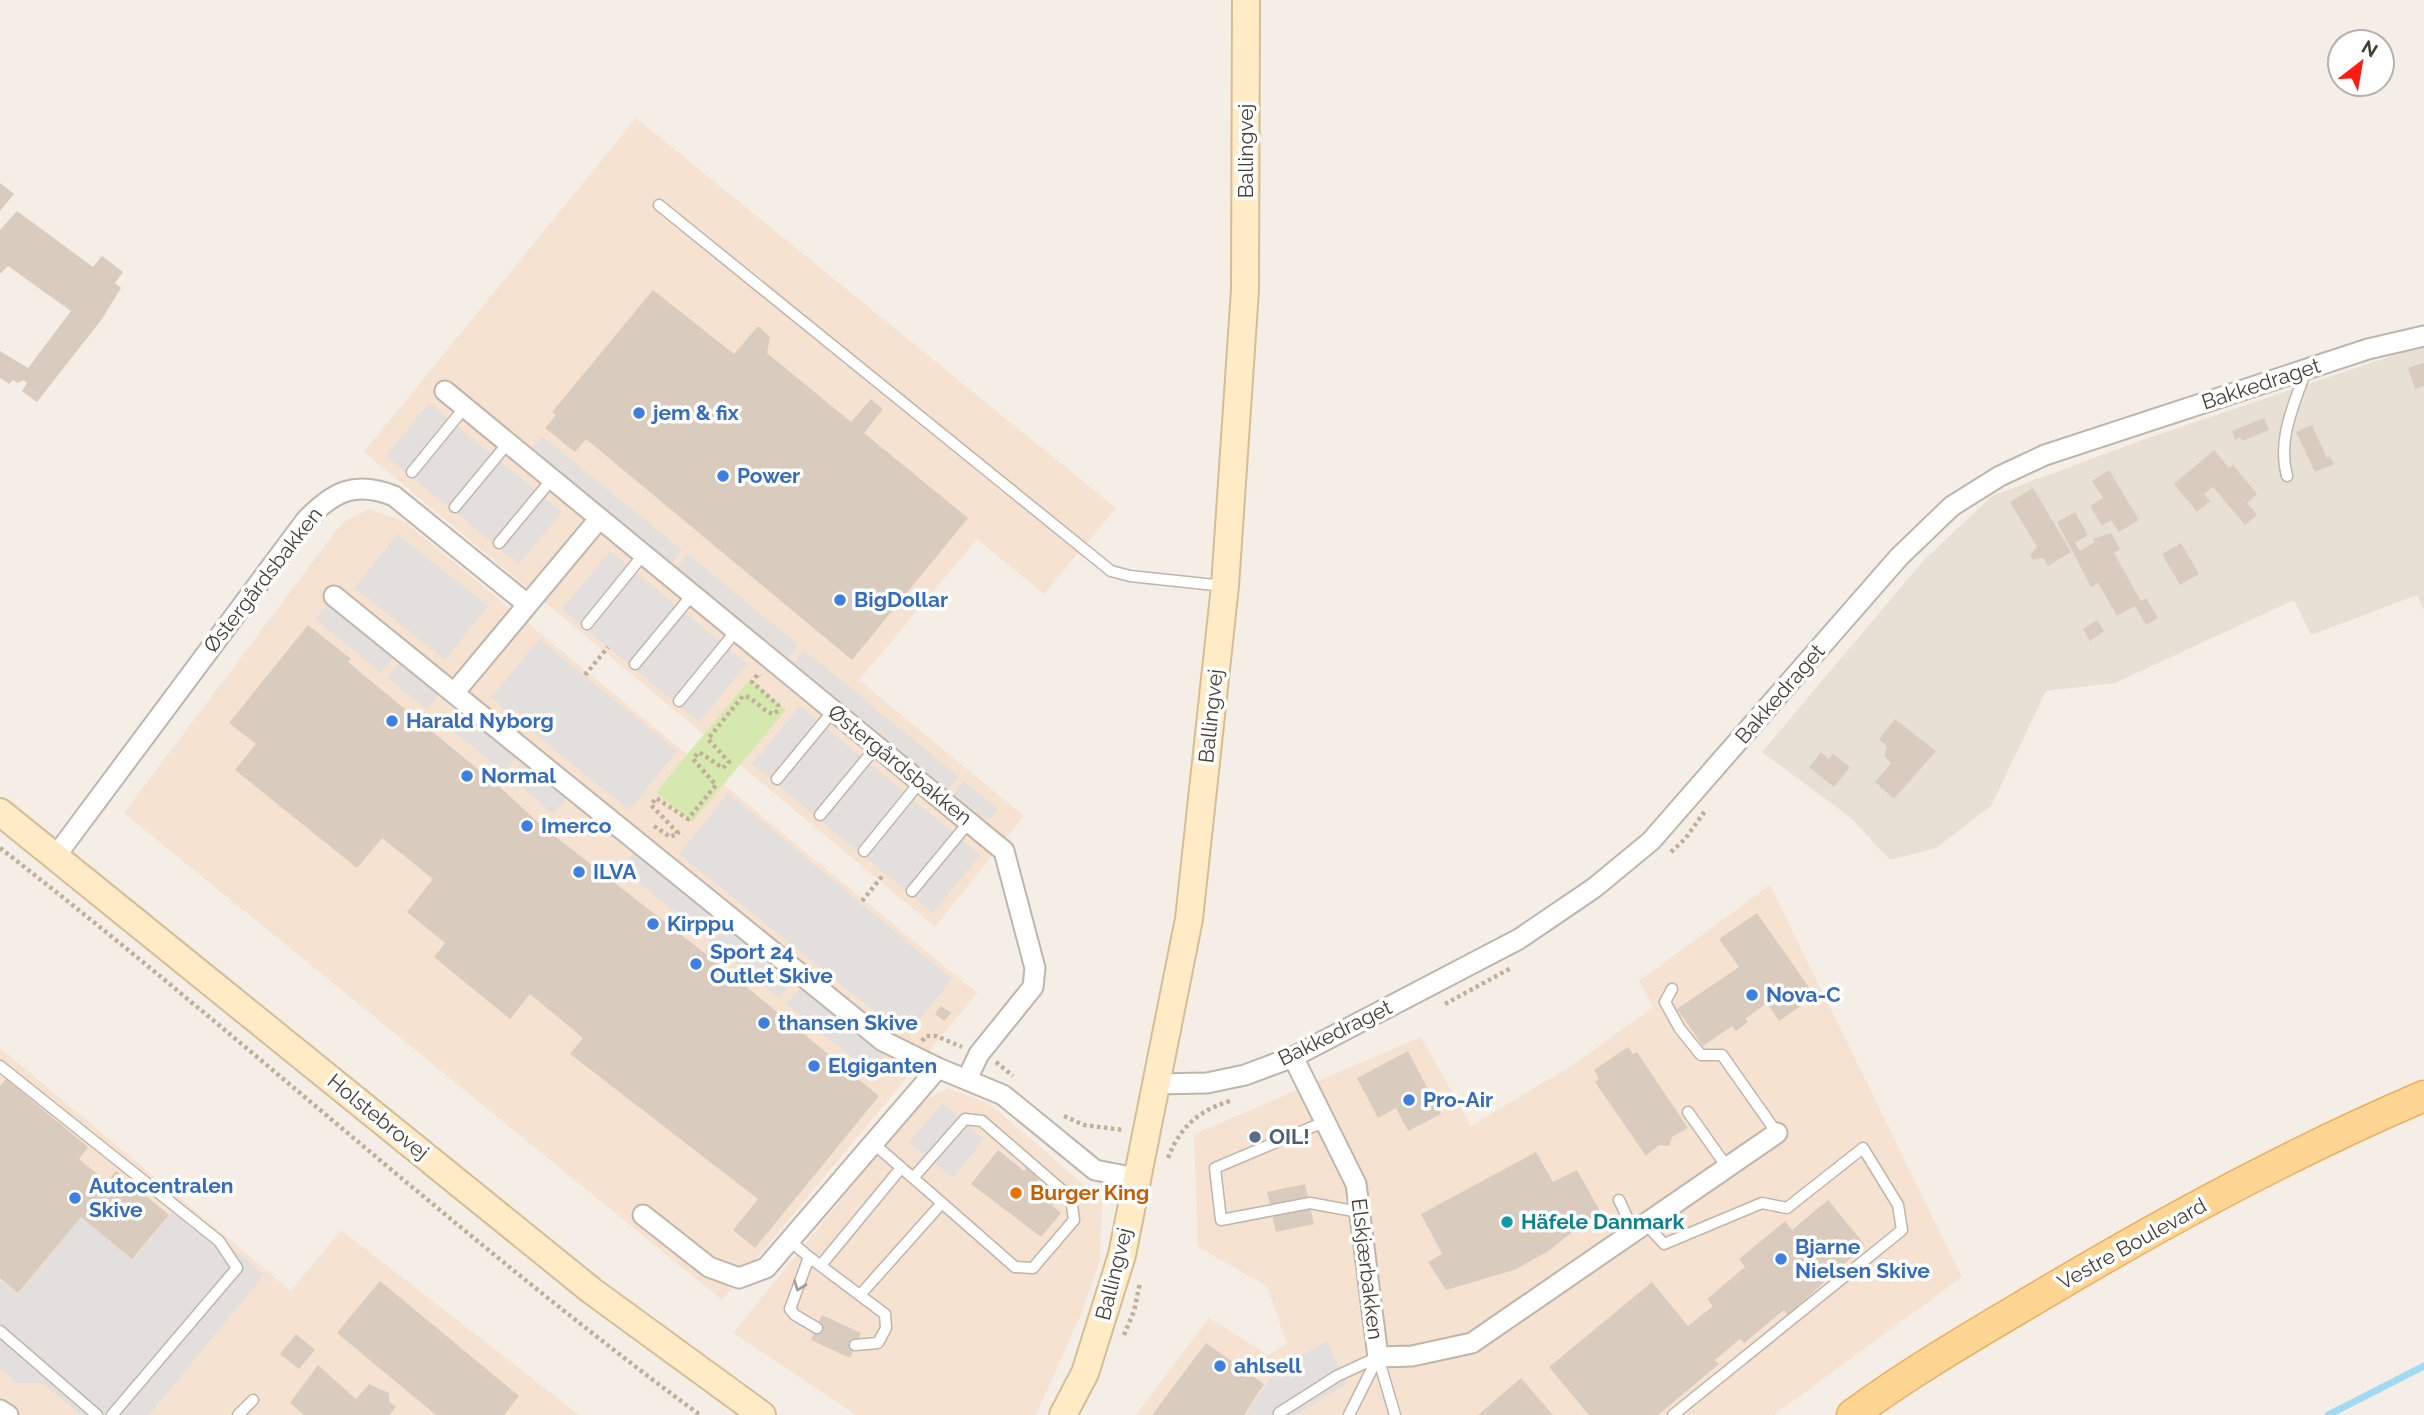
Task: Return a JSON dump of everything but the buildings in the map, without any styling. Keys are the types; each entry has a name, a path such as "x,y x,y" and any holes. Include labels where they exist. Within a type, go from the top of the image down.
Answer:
{"main road":[{"name":"Ballingvej","path":"1063,1415 1085,1373 1122,1255 1189,919 1225,586 1245,290 1245,0"},
{"name":"Holstebrovej","path":"0,811 592,1291 762,1415"},
{"name":"Vestre Boulevard","path":"1853,1415 1910,1372 2133,1241 2347,1129 2424,1096"}],"street":[{"name":"Bakkedraget","path":"1154,1084 1207,1083 1245,1075 1293,1057 1519,939 1594,888 1651,841 1899,557 1952,506 2000,476 2045,455 2368,349 2424,336"},
{"name":"Østergårdsbakken","path":"445,391 1004,851 1035,968 1034,988 979,1054 967,1079"},
{"name":"Østergårdsbakken","path":"55,857 306,520 328,497 353,489 375,488 394,496 527,604"},
{"path":"454,693 599,519"},
{"path":"334,596 877,1037 938,1068 1003,1095 1095,1170 1136,1178"},
{"name":"Elskjærbakken","path":"1293,1057 1356,1184 1378,1357 1412,1356 1472,1343 1777,1133"},
{"path":"643,1215 709,1267 740,1278 766,1268 938,1068"},
{"path":"0,1410 8,1415"}],"lane":[{"path":"659,205 1111,571 1130,576 1225,586"},
{"path":"2287,476 2282,457 2287,423 2306,369"},
{"path":"412,472 465,407"},
{"path":"455,507 509,443"},
{"path":"499,543 552,479"},
{"path":"587,624 643,555"},
{"path":"635,664 692,595"},
{"path":"679,701 736,631"},
{"path":"777,779 833,711"},
{"path":"820,815 877,746"},
{"path":"863,851 920,782"},
{"path":"912,891 968,822"},
{"path":"1672,989 1665,1002 1680,1029 1701,1055 1722,1055 1777,1133"},
{"path":"0,1066 219,1241 237,1268 112,1415"},
{"path":"1688,1112 1727,1167"},
{"path":"874,1144 1015,1267 1033,1268 1073,1220 1072,1198 982,1121 965,1119 913,1178"},
{"path":"1324,1122 1215,1168 1221,1220 1310,1203 1359,1212"},
{"path":"1619,1200 1640,1228 1664,1244 1762,1203 1787,1208 1863,1148 1898,1205 1902,1230 1673,1415"},
{"path":"821,1265 901,1168"},
{"path":"860,1295 942,1203"},
{"path":"789,1240 885,1314 886,1328 878,1343 855,1345"},
{"path":"809,1257 790,1309 817,1328"},
{"path":"0,1331 97,1415"},
{"path":"1279,1413 1337,1376 1378,1357"},
{"path":"1349,1415 1378,1357"},
{"path":"1378,1357 1395,1415"},
{"path":"238,1415 253,1400"}],"path":[{"path":"585,675 608,647"},
{"path":"644,828 653,826 674,838 678,833 676,829 651,805 656,798 688,819 716,785 693,760 699,752 723,768 729,761 708,740 743,696 748,696 768,713 774,714 778,710 778,705 752,682 758,674 765,680"},
{"path":"1666,856 1704,815 1710,775"},
{"path":"0,848 123,945 587,1332 700,1415"},
{"path":"862,901 884,874"},
{"path":"1437,1007 1522,961"},
{"path":"912,1056 926,1036 936,1036 994,1060 1015,1077"},
{"path":"1165,1171 1174,1142 1190,1120 1212,1107 1235,1099"},
{"path":"1058,1110 1084,1125 1174,1142"},
{"path":"1123,1336 1134,1311 1143,1273"}],"shaded area":[{"path":"636,118 1116,508 1044,594 977,539 859,680 1024,816 935,927 364,452"},
{"path":"2424,345 2424,610 2417,595 2311,635 2294,600 2115,683 2046,691 1991,806 1936,848 1890,860 1851,818 1762,752 1923,561 1992,496 2145,439"},
{"path":"429,403 562,512 519,564 386,456"},
{"path":"542,436 682,550 672,563 532,449"},
{"path":"368,509 404,521 977,993 722,1300 124,813 342,523"},
{"path":"397,534 488,606 445,660 355,588"},
{"path":"610,551 747,664 699,722 562,609"},
{"path":"688,554 798,645 788,658 677,567"},
{"path":"328,603 394,657 381,673 315,619"},
{"path":"539,639 677,751 629,810 491,698"},
{"path":"804,650 959,777 948,789 794,663"},
{"path":"400,662 440,693 427,710 387,677"},
{"path":"800,706 980,855 933,913 752,764"},
{"path":"457,708 517,756 504,772 444,724"},
{"path":"523,762 567,798 553,814 510,777"},
{"path":"964,781 998,809 988,821 954,794"},
{"path":"728,793 952,979 908,1034 895,1024 893,1026 679,854"},
{"path":"634,852 792,982 779,998 621,868"},
{"path":"1770,885 1962,1277 1774,1415 1136,1415 1209,1318 1268,1355 1287,1344 1267,1286 1198,1247 1194,1134 1421,1037 1471,1126 1573,1065 1653,1007 1639,981"},
{"path":"800,988 883,1055 870,1072 786,1004"},
{"path":"0,1048 291,1291 341,1230 579,1415 0,1415"},
{"path":"948,1088 990,1104 1102,1201 1100,1260 1082,1312 1036,1415 856,1415 733,1333 918,1105"},
{"path":"942,1103 984,1139 953,1178 909,1143"},
{"path":"179,1204 264,1275 149,1415 81,1415 42,1383 17,1383 0,1369 0,1280 18,1294 81,1217 133,1260"},
{"path":"1327,1341 1347,1384 1295,1415 1246,1415 1276,1370"}],"green space":[{"path":"750,679 786,710 692,822 656,792"}],"waterway":[{"path":"2328,1415 2424,1366"}],"place":[{"name":"jem & fix","path":"639,413"},
{"name":"Power","path":"723,476"},
{"name":"BigDollar","path":"840,600"},
{"name":"Harald Nyborg","path":"392,721"},
{"name":"Normal","path":"467,776"},
{"name":"Imerco","path":"527,826"},
{"name":"ILVA","path":"579,872"},
{"name":"Kirppu","path":"653,924"},
{"name":"Sport 24 Outlet Skive","path":"696,964"},
{"name":"Nova-C","path":"1752,995"},
{"name":"thansen Skive","path":"764,1023"},
{"name":"Elgiganten","path":"814,1066"},
{"name":"Pro-Air","path":"1409,1100"},
{"name":"OIL!","path":"1255,1137"},
{"name":"Burger King","path":"1016,1193"},
{"name":"Autocentralen Skive","path":"75,1198"},
{"name":"Häfele Danmark","path":"1507,1222"},
{"name":"Bjarne Nielsen Skive","path":"1781,1259"},
{"name":"ahlsell","path":"1220,1366"}]}
